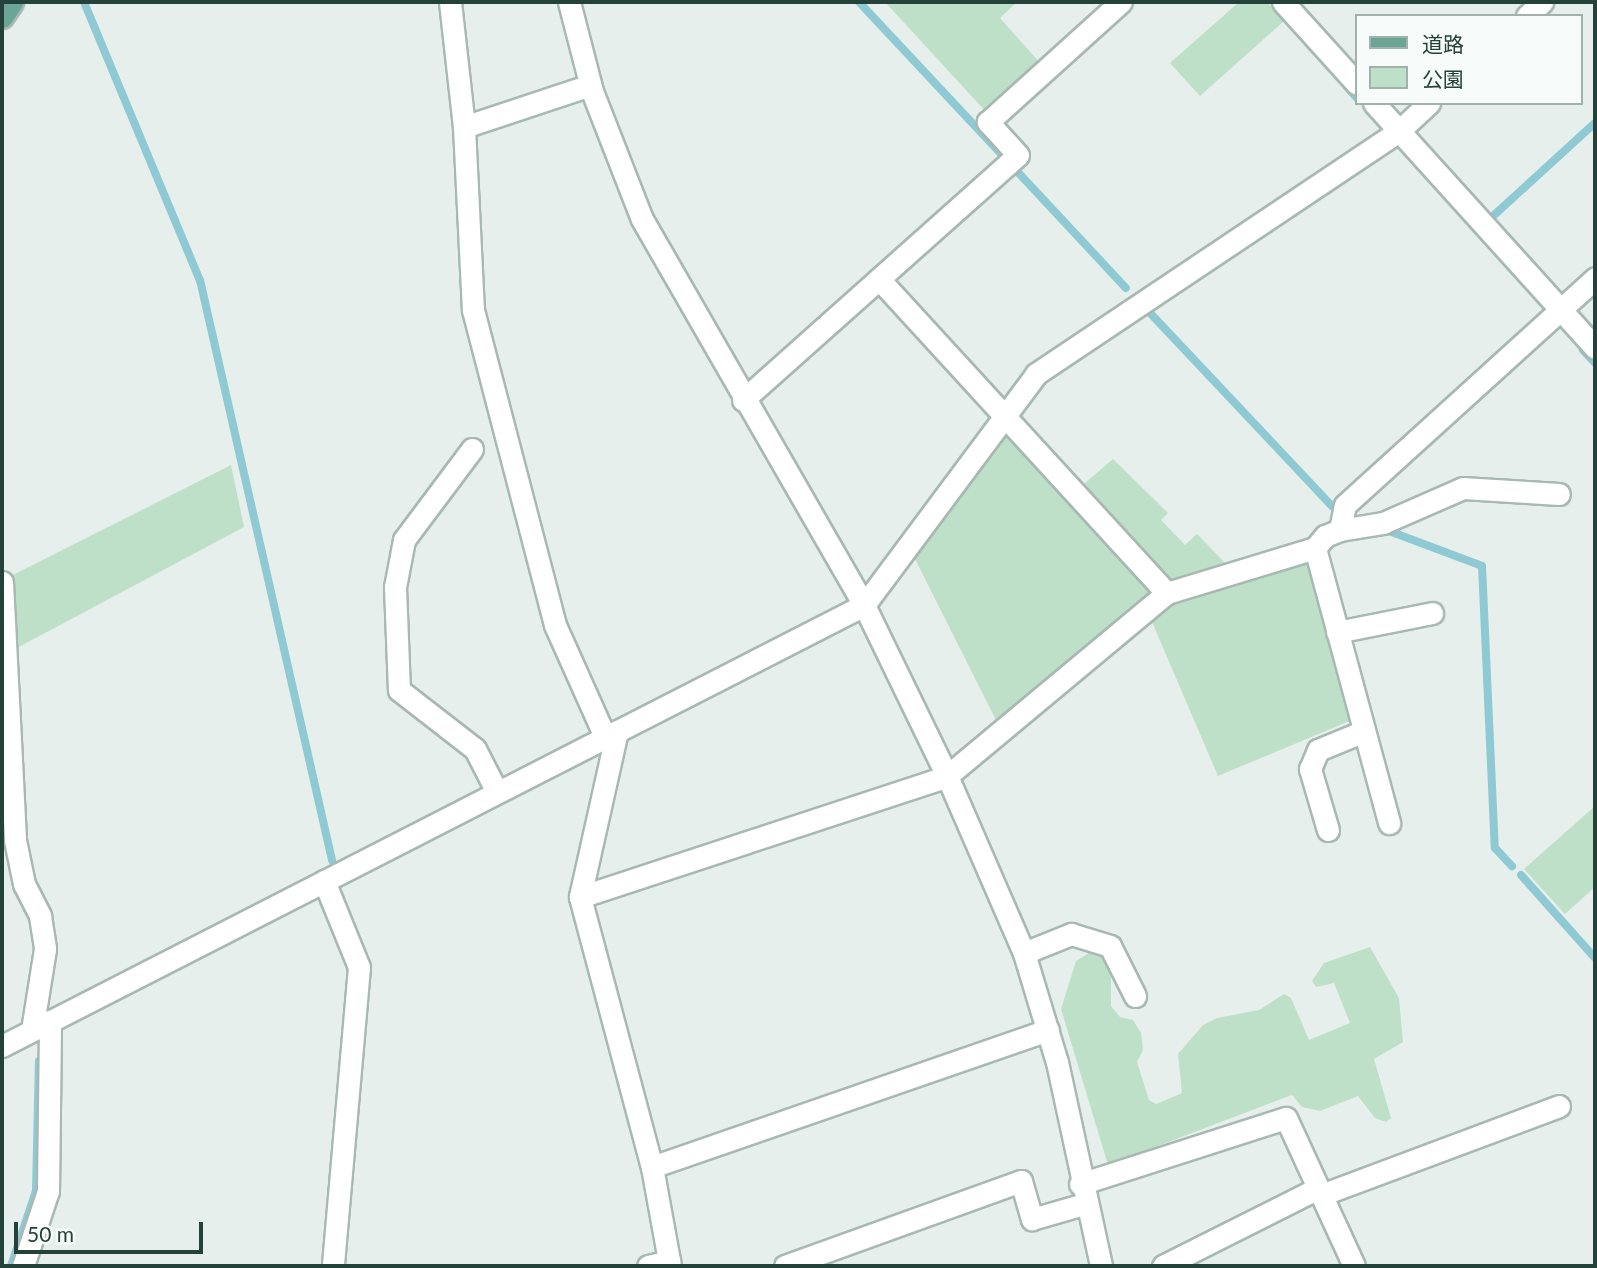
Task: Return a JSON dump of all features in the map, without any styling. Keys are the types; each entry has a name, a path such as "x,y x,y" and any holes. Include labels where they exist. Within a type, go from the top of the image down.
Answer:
{"main road":[{"path":"2,18 12,2"}],"street":[{"path":"450,2 464,127 473,310 555,625 611,734 580,897 652,1167 670,1264 648,1266"},
{"path":"569,2 590,85 642,219 743,400 864,605 947,776 1024,953 1048,1030 1082,1194 1101,1266"},
{"path":"743,400 1018,155 988,122 1121,2"},
{"path":"1283,2 1356,83"},
{"path":"1529,14 1542,2"},
{"path":"464,127 590,85"},
{"path":"1376,105 1595,348"},
{"path":"2,1046 864,605 1036,374 1399,131 1427,105"},
{"path":"1340,530 1345,505 1595,278"},
{"path":"879,279 1167,593"},
{"path":"472,449 404,540 395,587 399,690 475,749 496,792"},
{"path":"580,897 947,776 1167,593 1315,548 1325,536 1340,530 1382,523 1463,488 1559,494"},
{"path":"1315,548 1389,823"},
{"path":"2,582 15,840 24,884 40,916 45,950 41,1026 48,1191 23,1266"},
{"path":"1337,632 1432,612"},
{"path":"1328,830 1310,769 1318,750 1364,731"},
{"path":"324,881 359,967 332,1266"},
{"path":"1024,953 1071,934 1110,946 1135,996"},
{"path":"652,1167 1048,1030"},
{"path":"1163,1266 1320,1191 1455,1146 1559,1106"},
{"path":"785,1266 1021,1181 1032,1219 1082,1194 1286,1118 1354,1266"}],"green space":[{"path":"885,2 1017,2 1000,18 1042,65 988,114"},
{"path":"1239,2 1267,2 1284,21 1200,96 1170,63"},
{"path":"1007,428 1157,588 999,726 913,555"},
{"path":"1113,459 1168,513 1161,520 1185,545 1197,534 1228,566 1176,579 1168,586 1078,489"},
{"path":"231,465 244,527 15,649 11,576"},
{"path":"1302,561 1313,567 1352,720 1218,776 1149,615 1179,594"},
{"path":"1595,806 1595,887 1565,914 1524,869"},
{"path":"1370,947 1399,998 1403,1042 1374,1059 1391,1118 1386,1122 1375,1118 1358,1096 1320,1111 1302,1107 1292,1095 1108,1165 1061,1009 1076,961 1089,953 1102,953 1111,961 1111,1006 1120,1017 1133,1020 1141,1033 1143,1050 1137,1062 1149,1100 1156,1104 1182,1093 1178,1054 1203,1025 1217,1018 1259,1010 1284,994 1291,998 1309,1040 1350,1023 1334,983 1316,987 1312,981 1324,963"}],"waterway":[{"path":"84,2 200,280 332,860"},
{"path":"859,2 1004,157"},
{"path":"1347,87 1356,97"},
{"path":"1492,217 1595,123"},
{"path":"1014,168 1126,288"},
{"path":"1151,314 1332,506"},
{"path":"1583,350 1595,363"},
{"path":"1389,531 1482,566 1495,848 1512,866"},
{"path":"1521,875 1595,958"},
{"path":"11,1266 36,1191 39,1061"}]}
